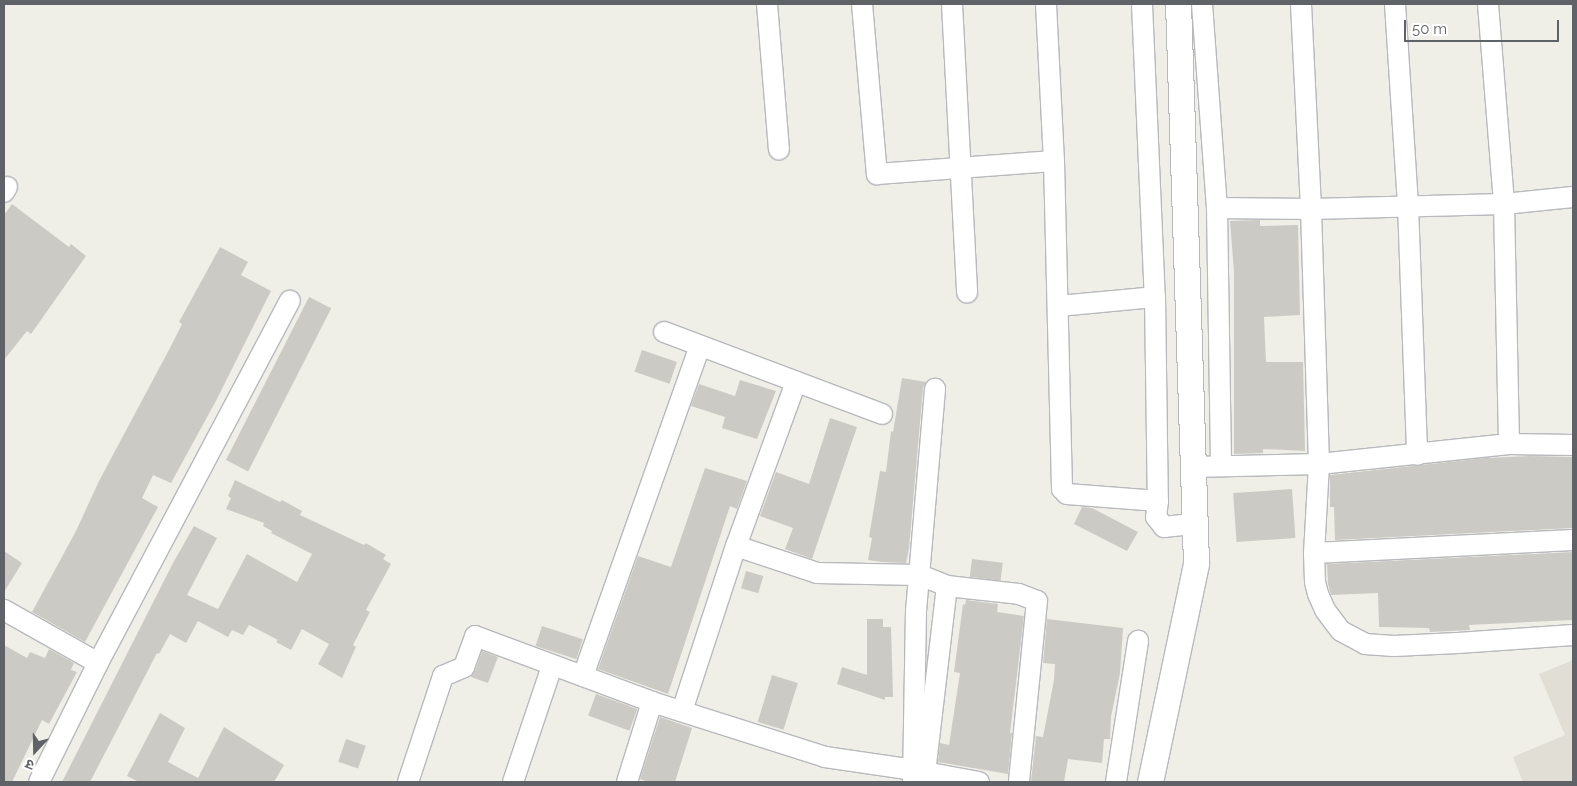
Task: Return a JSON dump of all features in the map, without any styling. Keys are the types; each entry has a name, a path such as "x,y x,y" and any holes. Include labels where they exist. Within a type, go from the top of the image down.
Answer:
{"street":[{"path":"767,4 778,150"},
{"path":"862,4 877,174 1054,161"},
{"path":"952,4 967,293"},
{"path":"1046,4 1054,161 1062,489 1066,494 1158,501"},
{"path":"1142,4 1155,297 1158,501 1156,517 1164,527 1194,524"},
{"path":"1150,782 1196,563 1178,4"},
{"path":"1202,4 1217,208 1221,465"},
{"path":"1302,4 1319,464 1314,553 1315,582 1318,594 1325,610 1341,631 1365,644 1394,646 1449,644 1573,635"},
{"path":"1395,4 1408,205 1417,455"},
{"path":"1488,4 1504,204 1509,444"},
{"path":"1217,208 1311,209 1504,204 1573,196"},
{"path":"1058,306 1155,297"},
{"path":"39,782 98,663 290,301"},
{"path":"664,332 882,414"},
{"path":"583,676 700,346"},
{"path":"682,711 736,546 796,382"},
{"path":"918,775 916,611 935,389"},
{"path":"1194,467 1319,464 1509,444 1573,445"},
{"path":"1314,553 1573,540"},
{"path":"736,546 817,573 920,576 947,586 1019,594 1037,601 1019,782"},
{"path":"918,775 947,586"},
{"path":"4,610 98,663"},
{"path":"408,782 443,676 464,667 475,636 652,702 825,756 918,775 979,782"},
{"path":"1116,782 1138,642"},
{"path":"513,782 552,666"},
{"path":"626,782 652,702"}],"shaded area":[{"path":"1573,660 1573,782 1523,782 1513,757 1565,735 1539,674"}],"building":[{"path":"12,204 69,247 71,244 86,256 31,334 27,331 4,360 4,215"},
{"path":"1260,220 1260,226 1298,225 1300,315 1264,317 1266,362 1303,362 1305,451 1263,449 1263,453 1234,454 1234,272 1230,221"},
{"path":"220,247 248,262 241,275 271,291 217,399 171,483 153,475 142,498 158,507 85,642 32,612 171,346 182,324 179,322"},
{"path":"309,297 331,308 248,471 226,460"},
{"path":"642,350 677,362 669,384 635,372"},
{"path":"902,378 926,382 923,388 909,548 906,563 868,560 872,538 869,537 880,471 886,472 891,431 893,432"},
{"path":"740,380 776,391 757,439 722,428 725,417 691,406 699,384 735,396"},
{"path":"830,418 857,427 812,559 785,549 793,528 760,516 776,472 809,484"},
{"path":"1573,457 1573,528 1335,540 1334,507 1330,507 1330,475 1485,458"},
{"path":"705,468 747,481 737,509 730,506 668,694 598,669 638,556 671,567"},
{"path":"235,480 280,502 282,500 302,511 300,515 364,545 366,543 386,555 383,559 391,564 366,610 370,612 353,645 356,647 342,678 318,664 329,644 302,629 291,650 276,642 278,640 249,625 243,635 232,630 228,637 198,621 186,643 170,634 159,654 157,653 90,782 62,782 173,563 194,526 217,538 187,595 218,609 247,554 297,582 312,554 271,533 272,531 263,526 264,523 226,509 231,498 228,496"},
{"path":"1292,489 1295,538 1237,542 1233,493"},
{"path":"1082,507 1092,508 1138,532 1127,551 1074,524"},
{"path":"4,551 22,563 4,592"},
{"path":"1573,552 1573,620 1469,625 1470,630 1430,632 1429,628 1379,627 1378,593 1331,595 1328,584 1327,564"},
{"path":"972,559 1003,563 1001,581 970,577"},
{"path":"746,571 763,576 758,593 741,588"},
{"path":"966,600 998,604 997,612 1024,616 1010,733 1012,733 1008,774 938,762 940,743 949,745 960,673 954,672 963,604 965,605"},
{"path":"867,619 883,619 883,627 891,627 893,697 885,697 885,700 837,684 842,667 867,675"},
{"path":"1047,619 1123,628 1120,673 1111,717 1110,739 1104,739 1102,763 1068,759 1064,782 1031,782 1036,736 1043,737 1054,680 1055,664 1043,663"},
{"path":"542,626 583,639 576,659 536,646"},
{"path":"4,645 27,658 30,652 45,658 49,649 74,663 71,670 77,672 49,724 42,720 12,782 4,782"},
{"path":"482,651 498,657 488,683 471,677"},
{"path":"772,675 798,683 783,730 758,722"},
{"path":"596,694 637,709 629,731 588,716"},
{"path":"160,713 185,728 168,762 198,778 224,727 284,765 274,782 139,782 127,776"},
{"path":"660,717 692,728 675,782 649,782 640,779"},
{"path":"346,739 366,746 358,769 338,762"}]}
